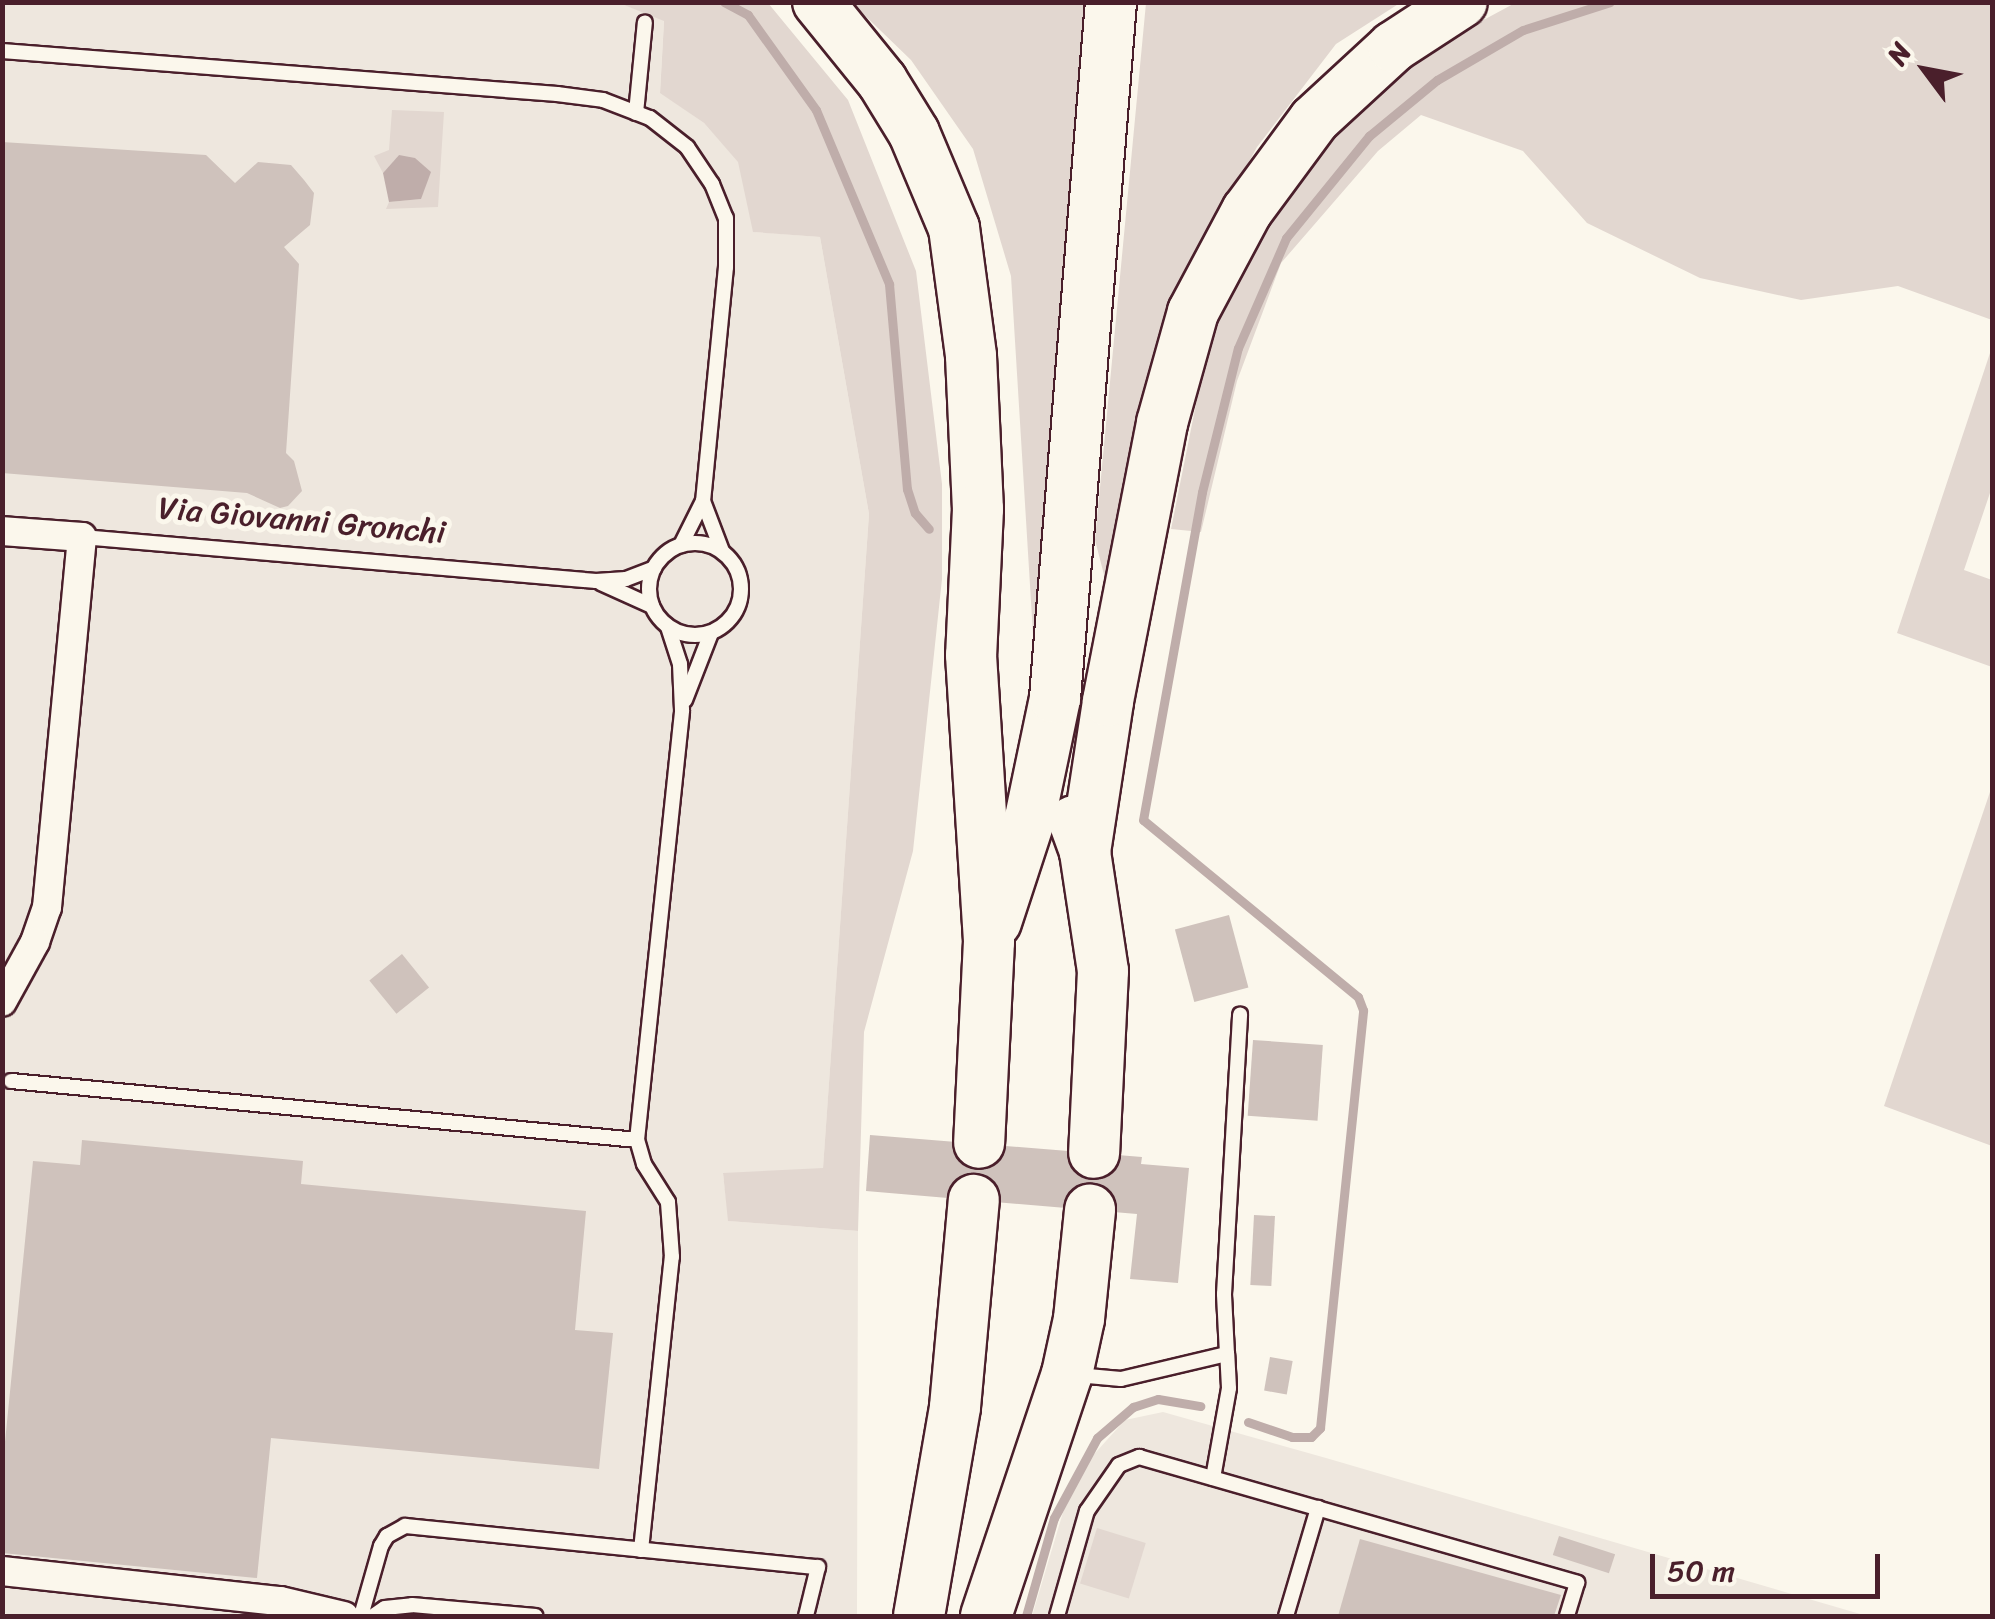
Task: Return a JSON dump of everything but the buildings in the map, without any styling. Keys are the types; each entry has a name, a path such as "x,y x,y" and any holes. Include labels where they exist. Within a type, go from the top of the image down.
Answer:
{"highway":[{"path":"818,2 882,81 914,133 954,228 972,356 978,509 972,655 989,941 978,1143"},
{"path":"989,941 1030,818 1055,698 1111,2"},
{"path":"1085,852 1108,701 1158,442 1193,312 1246,211 1314,120 1393,46 1462,2"},
{"path":"1055,698 1064,779 1085,852 1104,971 1094,1153"},
{"path":"917,1603 955,1407 974,1200"},
{"path":"986,1616 1067,1374 1079,1319 1090,1210"}],"street":[{"name":"Via Giovanni Gronchi","path":"2,531 82,538"},
{"path":"2,1002 35,942 47,907 82,538"},
{"path":"2,1571 280,1602 344,1616"}],"lane":[{"path":"636,113 646,22"},
{"path":"2,50 603,100 636,113 687,147 712,184 726,218 726,266 703,500 680,545 654,568 650,580 652,606 668,626 680,664 682,710 637,1140 644,1164 668,1202 672,1226 641,1550"},
{"path":"668,626 696,636 711,633 733,616 742,589 739,574 722,551 703,500"},
{"name":"Via Giovanni Gronchi","path":"82,538 596,581 626,579 654,568"},
{"path":"680,545 708,544 722,551"},
{"name":"Via Giovanni Gronchi","path":"596,581 652,606"},
{"path":"682,710 711,633"},
{"path":"1213,1478 1229,1388 1224,1294 1240,1014"},
{"path":"11,1081 637,1140"},
{"path":"1067,1374 1121,1380 1227,1354"},
{"path":"1057,1616 1087,1511 1101,1484 1119,1465 1139,1456 1577,1582 1567,1616"},
{"path":"1286,1616 1318,1508"},
{"path":"360,1616 387,1536 406,1526 818,1567 806,1616"},
{"path":"373,1616 385,1608 412,1606 536,1616"}],"shaded area":[{"path":"2,3 619,3 664,20 660,92 704,123 739,162 754,232 820,237 869,514 823,1169 723,1174 729,1221 858,1231 857,1616 11,1616 3,1612"},
{"path":"619,3 768,3 848,100 916,271 942,484 942,579 913,851 864,1032 858,1231 728,1221 723,1173 823,1168 869,514 820,237 753,232 738,162 704,123 660,93 664,21"},
{"path":"852,3 1094,3 1048,645 1033,634 1011,276 973,149 911,60"},
{"path":"1146,3 1400,3 1336,44 1257,147 1201,250 1110,598 1095,540"},
{"path":"1515,3 1992,3 1992,320 1898,286 1801,300 1700,278 1587,223 1523,151 1421,115 1378,151 1281,263 1237,381 1201,532 1171,529 1209,339 1267,218 1331,130 1428,50"},
{"path":"392,110 444,112 438,207 386,209 389,202 421,199 399,155 383,173 374,156 389,150"},
{"path":"399,155 415,158 431,172 421,199 389,202 383,173"},
{"path":"1992,347 1992,487 1964,570 1992,580 1992,667 1897,633"},
{"path":"1992,786 1992,1146 1884,1106"},
{"path":"1163,1412 1867,1616 1032,1616 1064,1509 1087,1462 1125,1420"},
{"path":"1097,1528 1146,1543 1129,1598 1080,1583"}],"waterway":[{"path":"724,2 748,15 816,110 889,284 907,489 915,513 929,529"},
{"path":"1248,1422 1292,1437 1311,1437 1320,1428 1363,1010 1358,997 1143,820 1202,492 1238,348 1286,238 1369,136 1437,80 1523,30 1610,2"},
{"path":"1026,1616 1054,1518 1097,1438 1133,1407 1158,1399 1200,1406"}]}
